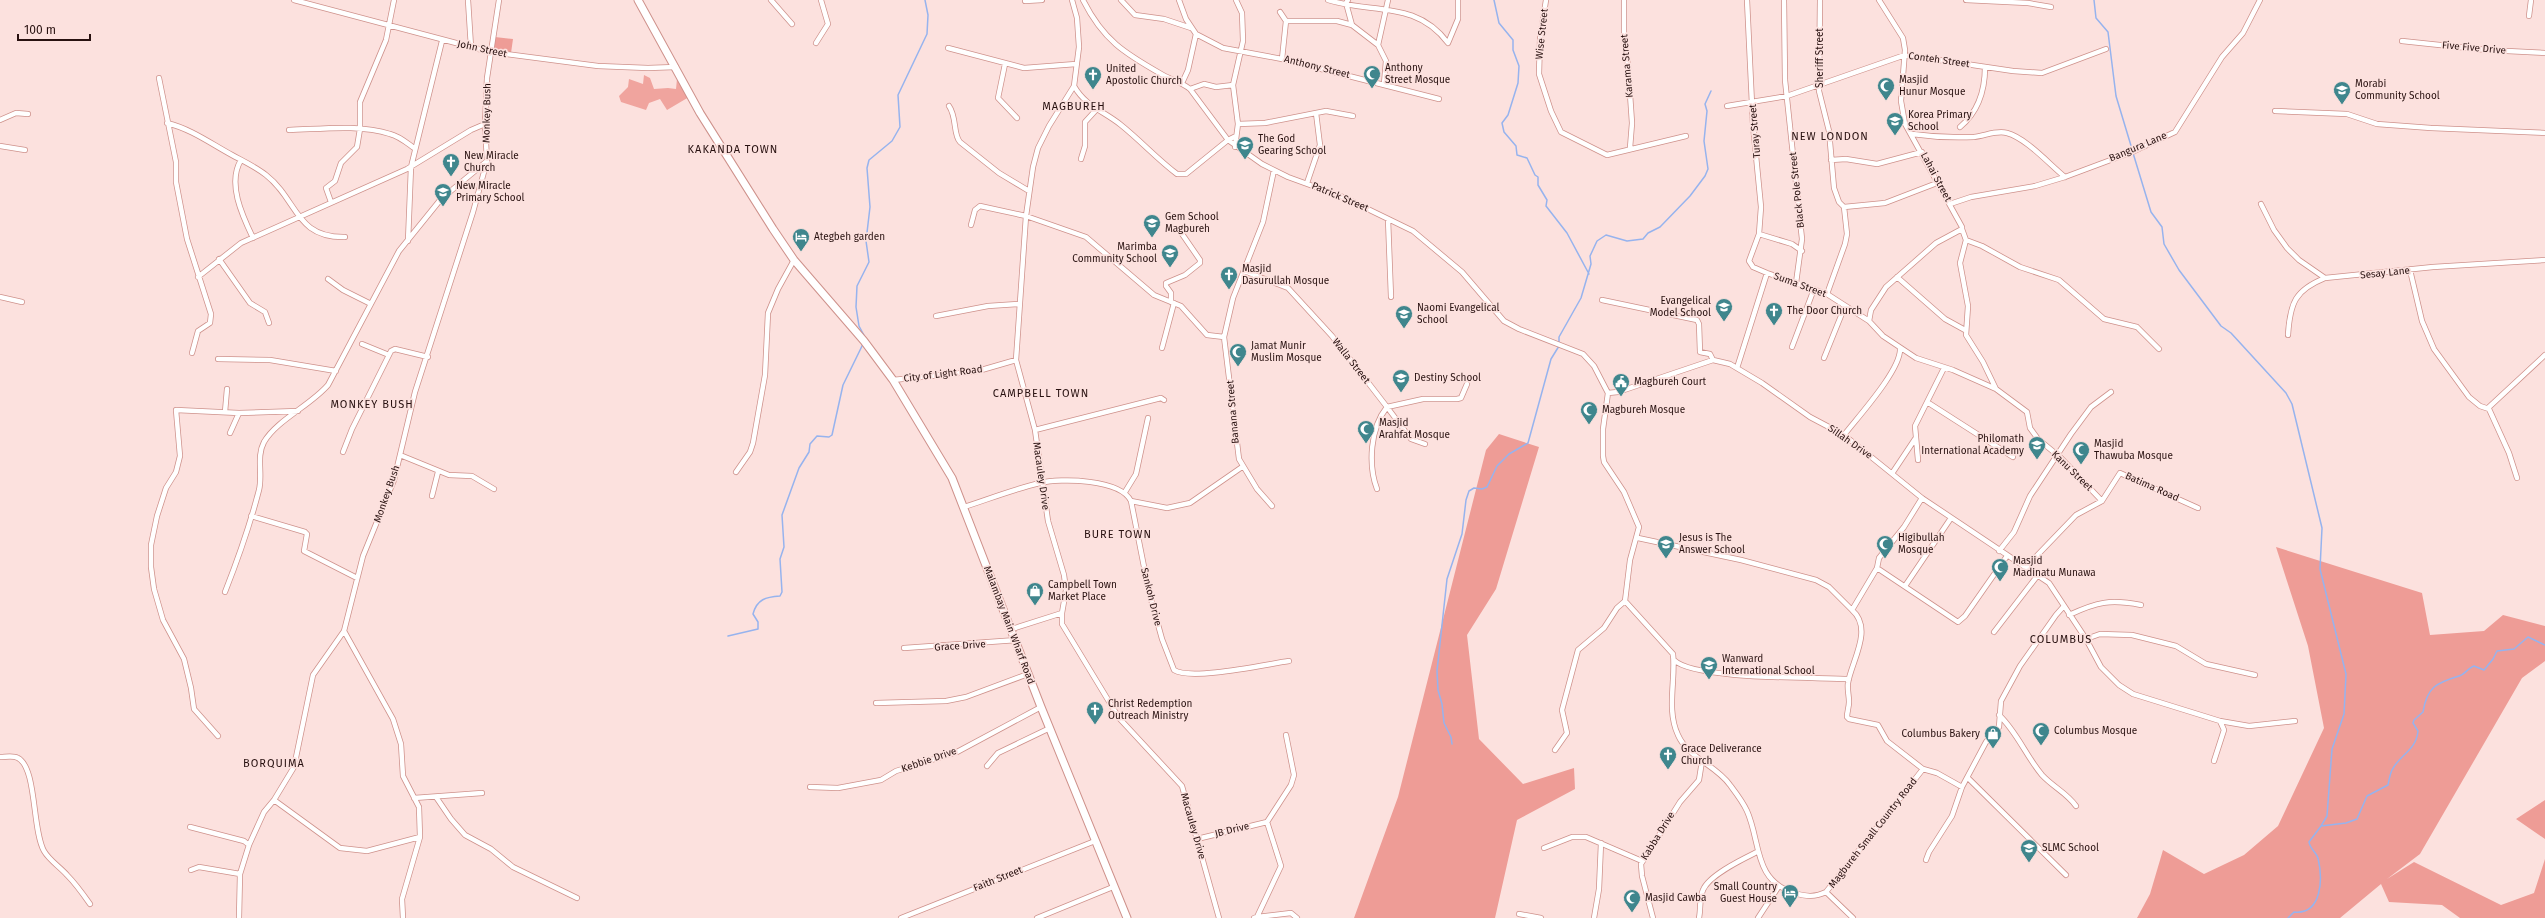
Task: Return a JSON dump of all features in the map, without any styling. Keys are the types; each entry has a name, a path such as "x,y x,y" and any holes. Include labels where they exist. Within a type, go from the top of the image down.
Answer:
{"street":[{"name":"John Street","path":"294,0 390,25 442,41 490,52 598,66 648,68 676,67"},
{"path":"332,202 326,188 335,181 341,162 355,150 360,129 359,112 362,97 390,25 394,0"},
{"path":"468,0 471,47"},
{"name":"Monkey Bush","path":"239,918 240,874 249,845 264,812 274,800 297,759 313,675 344,632 357,578 368,542 387,500 400,455 415,392 428,357 487,161 484,124 490,52 499,0"},
{"name":"Malambay Main Wharf Road","path":"638,0 700,113 794,260 866,343 893,380 931,441 964,507 1017,640 1041,707 1127,918"},
{"path":"771,0 792,24"},
{"path":"816,43 828,24 821,0"},
{"path":"1025,1 1042,0"},
{"name":"Macauley Drive","path":"1072,0 1079,30 1080,47 1076,64 1074,86 1038,148 1029,191 1026,216 1018,304 1016,360 1035,430 1048,520 1064,575 1066,590 1062,613 1062,624 1066,633 1119,718 1182,786 1220,918"},
{"name":"Patrick Street","path":"1083,0 1093,19 1111,42 1165,76 1182,83 1190,89 1228,140 1235,147 1274,170 1356,202 1413,231 1462,272 1504,321 1519,329 1587,357 1608,393"},
{"path":"1121,0 1135,15 1164,19 1191,28"},
{"path":"1179,0 1191,28 1196,34 1188,70 1182,83"},
{"path":"1235,147 1238,124 1233,85 1242,50 1242,13 1236,0"},
{"path":"1328,0 1387,7 1418,17 1440,32 1448,43 1458,19 1458,0"},
{"path":"1378,45 1388,0"},
{"name":"Wise Street","path":"1546,0 1540,39 1539,74 1557,127 1567,137 1607,155 1617,154 1630,148 1686,136"},
{"name":"Karama Street","path":"1624,0 1624,37 1629,74 1631,131 1630,148"},
{"name":"Turay Street","path":"1747,0 1752,102 1760,207 1759,234 1749,261"},
{"name":"Black Pole Street","path":"1784,0 1784,67 1786,96 1802,251 1796,283"},
{"name":"Sheriff Street","path":"1820,0 1821,84 1819,91 1829,131 1834,188 1844,207"},
{"name":"Lahai Street","path":"1879,0 1903,38 1905,55 1901,101 1905,124 1922,152 1937,183 1961,222 1962,229"},
{"path":"1966,0 2027,2 2051,7"},
{"path":"2529,16 2531,0"},
{"name":"Bangura Lane","path":"1950,204 1970,197 2035,186 2065,177 2132,152 2175,132 2214,68 2243,33 2257,1"},
{"path":"1347,2 1352,25"},
{"path":"1280,12 1286,21 1282,59"},
{"path":"1286,21 1337,21 1352,25 1378,45 1386,61 1384,84"},
{"name":"Anthony Street","path":"1196,34 1223,48 1242,50 1282,59 1439,99"},
{"name":"Five Five Drive","path":"2402,40 2487,50 2545,52"},
{"path":"408,241 411,167 414,148 428,104 442,41"},
{"path":"948,48 1005,64 1030,68 1076,64"},
{"name":"Conteh Street","path":"1727,106 1786,96 1905,55 2013,71 2042,73 2106,49"},
{"path":"1005,64 998,98 1017,118"},
{"path":"1960,127 1974,114 1983,87 1985,67"},
{"path":"159,78 176,162 180,205 198,277 211,319 208,326 198,331 192,353"},
{"path":"1190,89 1204,84 1216,87 1233,85"},
{"path":"1074,86 1083,100 1096,110 1108,115 1120,124 1156,158 1177,174 1186,174 1228,140 1236,136"},
{"path":"949,106 955,118 957,139 1000,173 1029,191"},
{"path":"1081,159 1085,146 1085,122 1096,110"},
{"path":"1238,124 1266,123 1331,111 1353,116"},
{"path":"2275,111 2353,114 2364,121 2377,124 2545,133"},
{"path":"0,120 16,113 28,114"},
{"path":"1307,183 1320,145 1316,113"},
{"path":"167,123 195,132 271,180 282,191 307,227 314,231 333,237 345,238"},
{"path":"198,277 219,258 253,238 299,216 411,167 471,130 484,124"},
{"path":"289,130 360,129 390,133 414,148"},
{"path":"1912,134 1932,137 1976,137 2001,132 2008,133 2025,142 2065,177"},
{"path":"0,146 25,150"},
{"path":"1831,160 1846,159 1877,164 1922,152"},
{"path":"241,160 234,176 253,238"},
{"path":"225,592 259,490 259,458 263,445 273,432 320,395 336,371 399,251 441,199 487,161"},
{"name":"Banana Street","path":"1272,506 1257,489 1242,467 1236,448 1230,370 1224,337 1227,316 1263,222 1274,170"},
{"path":"1827,294 1845,244 1846,234 1844,207 1885,204 1937,183"},
{"path":"2261,204 2274,230 2287,248 2299,260 2325,278"},
{"path":"971,224 975,210 980,206 1026,216 1086,237 1154,295 1181,306 1207,335 1224,337"},
{"path":"1388,219 1391,297"},
{"path":"1869,321 1869,315 1876,300 1897,277 1936,243 1962,229 1966,240 1960,264 1968,306 1965,330"},
{"path":"1162,348 1173,303 1172,293 1166,286 1166,283 1185,275 1200,263 1200,260 1180,231"},
{"path":"1759,234 1792,244 1802,251"},
{"path":"1966,240 1982,246 2020,267 2059,280 2104,319 2137,327 2159,349"},
{"path":"219,258 250,303 265,312 269,323"},
{"path":"736,472 750,452 753,443 765,375 768,313 778,288 794,260"},
{"name":"Sesay Lane","path":"2288,335 2289,320 2298,293 2310,284 2325,278 2545,260"},
{"name":"Suma Street","path":"1749,261 1753,266 1767,273 1827,294 1869,321 1900,348 1916,358 1953,370"},
{"path":"2410,270 2422,321 2434,349 2469,397 2480,406 2488,408 2510,453 2517,478"},
{"name":"Walla Street","path":"1244,271 1288,288 1332,336 1411,439 1425,444"},
{"path":"1737,368 1767,273"},
{"path":"1897,277 1945,319 1965,330 1996,389"},
{"path":"328,279 343,290 371,304"},
{"path":"1792,347 1814,289"},
{"path":"0,297 22,302"},
{"path":"1555,750 1567,733 1562,710 1578,650 1604,628 1617,608 1625,601 1630,560 1638,538 1639,527 1636,516 1603,456 1603,429 1608,393 1618,392 1713,360 1710,354 1700,352 1697,320 1602,300"},
{"path":"936,316 988,306 1018,304"},
{"path":"1824,358 1845,306"},
{"path":"362,344 389,355"},
{"path":"1844,435 1890,374 1898,358 1900,348"},
{"path":"343,452 352,429 389,355 395,349 428,357"},
{"path":"2488,408 2545,355"},
{"path":"218,359 270,360 336,371"},
{"name":"City of Light Road","path":"893,380 978,371 1016,360"},
{"name":"Sillah Drive","path":"1713,360 1737,368 1810,417 1844,435 1893,472 1922,498 1999,551 2049,583 2086,639 2101,667 2119,685 2133,694 2220,721 2249,726 2295,721"},
{"path":"1918,460 1915,439 1916,420 1944,368"},
{"name":"Kanu Street","path":"1953,370 1996,389 2027,412 2033,433 2102,501"},
{"path":"1377,489 1373,475 1374,440 1378,421 1387,407 1423,399 1461,398 1467,384"},
{"path":"225,412 228,389"},
{"path":"1999,551 2014,532 2030,496 2091,406 2111,392"},
{"path":"1035,430 1161,398 1164,400"},
{"path":"1927,402 2013,457"},
{"path":"218,736 194,709 184,659 163,620 154,589 151,545 156,516 166,488 176,472 180,456 176,410 239,413 298,411"},
{"path":"230,433 239,413"},
{"path":"964,507 1042,482 1090,482 1110,485 1125,492 1136,474 1148,418"},
{"path":"1893,472 1915,439"},
{"path":"400,455 438,472 449,475 466,474 494,489"},
{"path":"1130,501 1167,508 1190,503 1242,467"},
{"path":"432,496 438,472"},
{"name":"Batima Road","path":"2026,567 2070,520 2102,501 2120,472 2198,508"},
{"name":"Sankoh Drive","path":"1125,492 1130,501 1149,592 1162,639 1174,670 1180,673 1210,673 1289,661"},
{"path":"1852,610 1877,568 1878,558 1901,532 1922,498"},
{"path":"251,516 305,532 307,534 304,551 357,578"},
{"path":"1905,586 1951,518"},
{"path":"1638,538 1748,562 1820,582 1830,587 1860,619 1859,645 1855,665 1849,679 1847,717 1849,720 1871,722 1878,726 1887,741 1923,769"},
{"path":"1877,568 1958,622 1965,616 2007,556"},
{"path":"1994,632 2038,575"},
{"path":"2069,615 2103,602 2114,600 2141,605"},
{"path":"1625,601 1649,630 1670,647 1674,660 1673,700 1675,727 1685,748 1724,776 1747,811 1757,852 1764,867 1778,886 1758,918"},
{"path":"1926,860 1929,852 1950,820 1962,787 1986,742 1998,727 2000,701 2020,666 2064,606"},
{"path":"1012,629 1062,613"},
{"path":"344,632 365,666 393,719 401,744 400,765 403,776 421,816 420,837 402,899 404,918"},
{"path":"2086,639 2100,634 2132,635 2176,646 2206,664 2255,675"},
{"name":"Grace Drive","path":"904,648 1017,640"},
{"path":"1674,660 1680,665 1693,669 1744,676 1849,679"},
{"path":"876,703 939,701 966,697 1028,674"},
{"name":"Kebbie Drive","path":"810,787 838,788 881,780 896,771 957,752 1041,707"},
{"path":"1999,715 2013,730 2041,773 2052,786 2070,797 2076,806"},
{"path":"2214,761 2224,730 2220,721"},
{"path":"987,766 998,753 1050,728"},
{"path":"1256,918 1281,866 1267,822 1291,785 1294,775 1286,735"},
{"path":"0,757 17,757 23,762 35,800 34,819 40,843 45,852 68,876 90,904"},
{"name":"Kabba Drive","path":"1653,918 1640,870 1642,861 1680,802 1699,780 1702,761"},
{"name":"Magbureh Small Country Road","path":"1778,886 1804,896 1816,897 1826,892 1923,769 1937,773 1962,787"},
{"path":"1968,778 2066,875"},
{"path":"414,798 482,793"},
{"path":"436,797 451,819 465,834 491,849 513,867 577,898"},
{"path":"274,800 340,848 367,851 420,837"},
{"name":"JB Drive","path":"1197,839 1267,822"},
{"path":"190,827 244,841 249,845"},
{"path":"1544,848 1572,837 1586,837 1642,861"},
{"name":"Faith Street","path":"901,918 1095,841"},
{"path":"1594,918 1598,889 1601,843"},
{"path":"1699,918 1701,894 1706,884 1736,863 1757,852"},
{"path":"191,870 199,867 240,874"},
{"path":"1037,918 1114,887"},
{"path":"1826,892 1853,918"},
{"path":"1256,918 1291,913 1297,918"},
{"path":"1519,914 1541,918"}],"shaded area":[{"path":"495,37 513,39 511,53 494,50"},
{"path":"644,75 650,78 654,89 676,89 677,79 689,97 667,110 660,99 649,103 646,110 621,102 619,96 628,87 629,79 643,84"},
{"path":"1499,434 1539,447 1496,589 1467,635 1479,739 1523,784 1574,768 1575,789 1517,820 1495,918 1354,918 1398,797 1486,450"},
{"path":"2276,547 2422,593 2430,635 2484,631 2503,615 2545,626 2545,661 2522,678 2420,854 2387,879 2414,862 2501,905 2534,893 2545,859 2545,918 2460,918 2442,905 2389,902 2381,884 2340,918 2137,918 2150,894 2163,850 2204,874 2244,855 2278,826 2324,728 2308,646"},
{"path":"2545,800 2545,839 2516,819"}],"waterway":[{"path":"866,339 859,326 856,307 857,286 869,262 866,241 870,207 867,168 869,160 892,141 900,127 898,95 927,34 928,15 925,0"},
{"path":"1494,0 1499,23 1513,40 1513,50 1519,66 1518,83 1508,115 1502,123 1504,132 1516,146 1517,155 1527,158 1535,175 1538,177 1538,185 1547,200 1546,206 1567,233 1589,274"},
{"path":"2094,0 2096,18 2108,32 2116,96 2132,149"},
{"path":"1452,744 1451,737 1444,723 1442,704 1438,690 1437,671 1447,579 1462,534 1466,500 1469,491 1474,488 1482,489 1487,487 1497,466 1509,454 1528,443 1551,359 1559,346 1559,337 1581,298 1591,264 1590,256 1597,241 1606,235 1627,241 1643,239 1648,233 1660,227 1690,196 1705,176 1708,169 1704,141 1707,111 1705,104 1711,91"},
{"path":"2133,153 2151,212 2162,227 2164,244 2179,270 2221,326 2231,333 2286,393 2292,404 2322,528 2320,569 2346,674 2344,714 2332,749 2327,816 2321,826"},
{"path":"728,636 758,629 758,622 753,614 757,605 766,598 780,596 782,592 780,559 784,547 782,515 799,468 809,452 810,444 817,436 829,437 832,435 843,385 863,344"},
{"path":"2288,918 2294,912 2303,911 2310,908 2315,902 2318,894 2320,885 2320,866 2318,858 2309,842 2321,826 2346,823 2357,819 2367,796 2388,785 2391,772 2395,765 2411,748 2417,738 2418,731 2413,723 2414,720 2423,712 2430,691 2444,681 2461,675 2474,666 2484,670 2493,659 2497,651 2514,649 2528,637 2545,645"}],"place":[{"name":"Anthony Street Mosque","path":"1372,89"},
{"name":"United Apostolic Church","path":"1093,90"},
{"name":"Masjid Hunur Mosque","path":"1886,101"},
{"name":"Morabi Community School","path":"2342,105"},
{"name":"Korea Primary School","path":"1895,136"},
{"name":"The God Gearing School","path":"1245,160"},
{"name":"New Miracle Church","path":"451,177"},
{"name":"New Miracle Primary School","path":"443,207"},
{"name":"Gem School Magbureh","path":"1152,238"},
{"name":"Ategbeh garden","path":"801,252"},
{"name":"Marimba Community School","path":"1170,268"},
{"name":"Masjid Dasurullah Mosque","path":"1229,290"},
{"name":"Evangelical Model School","path":"1724,322"},
{"name":"The Door Church","path":"1774,326"},
{"name":"Naomi Evangelical School","path":"1404,329"},
{"name":"Jamat Munir Muslim Mosque","path":"1238,367"},
{"name":"Destiny School","path":"1401,393"},
{"name":"Magbureh Court","path":"1621,397"},
{"name":"Magbureh Mosque","path":"1589,425"},
{"name":"Masjid Arahfat Mosque","path":"1366,444"},
{"name":"Philomath International Academy","path":"2037,460"},
{"name":"Masjid Thawuba Mosque","path":"2081,465"},
{"name":"Jesus is The Answer School","path":"1666,559"},
{"name":"Higibullah Mosque","path":"1885,559"},
{"name":"Masjid Madinatu Munawa","path":"2000,582"},
{"name":"Campbell Town Market Place","path":"1035,606"},
{"name":"Wanward International School","path":"1709,680"},
{"name":"Christ Redemption Outreach Ministry","path":"1095,725"},
{"name":"Columbus Mosque","path":"2041,746"},
{"name":"Columbus Bakery","path":"1993,749"},
{"name":"Grace Deliverance Church","path":"1668,770"},
{"name":"SLMC School","path":"2029,863"},
{"name":"Small Country Guest House","path":"1790,908"},
{"name":"Masjid Cawba","path":"1632,913"}],"district":[{"name":"MAGBUREH","path":"1074,106"},
{"name":"NEW LONDON","path":"1830,136"},
{"name":"KAKANDA TOWN","path":"733,149"},
{"name":"CAMPBELL TOWN","path":"1041,393"},
{"name":"MONKEY BUSH","path":"372,404"},
{"name":"BURE TOWN","path":"1118,534"},
{"name":"COLUMBUS","path":"2061,639"},
{"name":"BORQUIMA","path":"274,763"}]}
